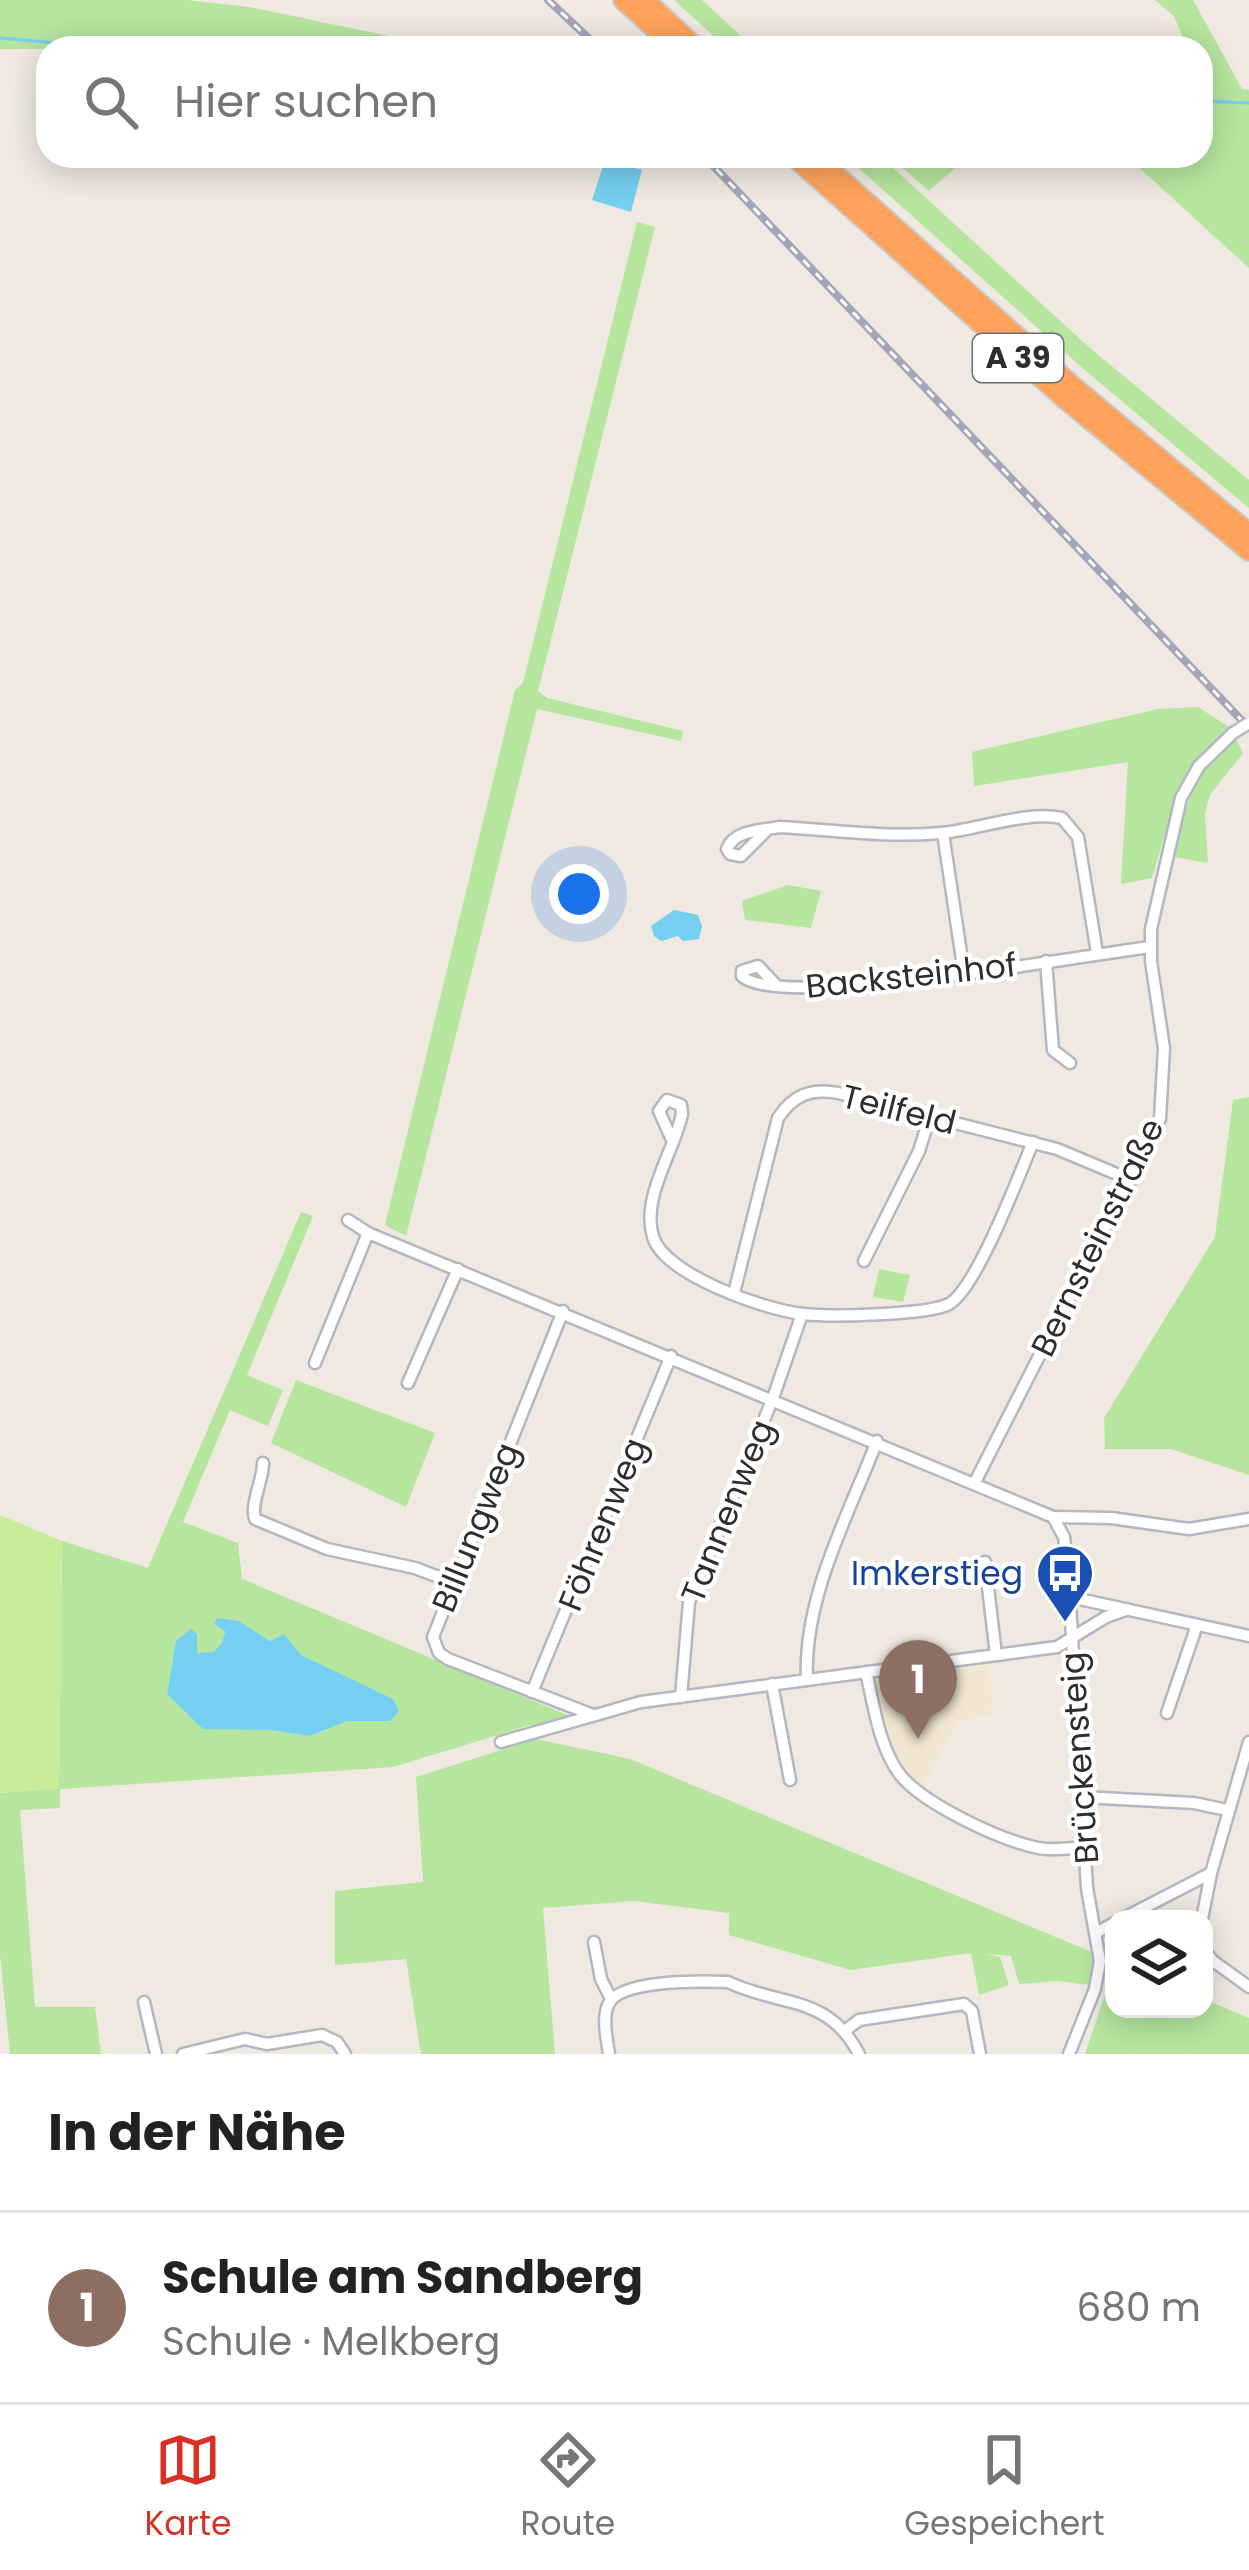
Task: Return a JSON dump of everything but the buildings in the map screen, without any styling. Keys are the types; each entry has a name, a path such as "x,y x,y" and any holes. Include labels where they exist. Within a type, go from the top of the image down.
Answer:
{"highway":[{"path":"623,0 663,36"},
{"path":"645,0 684,36"},
{"name":"A 39","path":"807,168 1066,400 1249,551"},
{"name":"A 39","path":"828,168 1042,359 1249,533"}],"street":[{"name":"Bernsteinstraße","path":"976,1482 1152,1140 1163,1101 1164,1048 1150,947 1181,798 1199,766 1249,723"},
{"path":"768,829 866,836 943,833 1050,815 1071,825 1078,836 1097,953"},
{"path":"943,833 964,973"},
{"name":"Backsteinhof","path":"777,986 841,987 1150,947"},
{"name":"Backsteinhof","path":"1046,961 1053,1050 1070,1063"},
{"name":"Teilfeld","path":"734,1293 778,1118 795,1098 823,1090 1033,1142 1132,1180"},
{"path":"863,1261 919,1151 930,1116"},
{"path":"673,1142 651,1209 654,1240 674,1265 734,1293 802,1314 911,1312 949,1304 965,1287 1033,1142"},
{"path":"348,1220 368,1233 1053,1517 1112,1517 1189,1529 1249,1519"},
{"path":"315,1363 368,1233"},
{"path":"408,1383 458,1269"},
{"name":"Billungweg","path":"563,1311 434,1628 434,1646 439,1653 596,1716"},
{"name":"Tannenweg","path":"682,1697 689,1602 773,1398 802,1314"},
{"name":"Föhrenweg","path":"532,1693 671,1356"},
{"path":"807,1680 810,1629 824,1579 877,1441"},
{"path":"263,1463 252,1510 255,1519 327,1549 415,1568 452,1582"},
{"path":"1053,1517 1064,1537 1070,1597 1249,1636"},
{"path":"986,1562 996,1655"},
{"name":"Brückensteig","path":"1069,2054 1095,1989 1100,1961 1087,1888 1070,1597"},
{"path":"501,1742 641,1702 1057,1647 1126,1610"},
{"path":"1167,1713 1197,1625"},
{"path":"866,1672 890,1758 899,1774 933,1804 1040,1848 1086,1847"},
{"path":"772,1684 790,1780"},
{"path":"1204,1910 1249,1742"},
{"path":"1082,1796 1193,1803 1227,1810"},
{"path":"1140,1910 1211,1873"},
{"path":"1096,1933 1105,1928"},
{"path":"594,1942 610,1999 606,2020 609,2054"},
{"path":"1213,1961 1249,1987"},
{"path":"610,1999 627,1988 728,1982 800,2002 846,2030 859,2054"},
{"path":"144,2002 156,2054"},
{"path":"846,2030 859,2020 964,2004 974,2017 980,2054"},
{"path":"183,2054 245,2039 267,2044 322,2035 337,2042 345,2054"}],"shaded area":[{"path":"988,1665 993,1706 988,1716 958,1722 920,1790 893,1756 871,1681"}],"green space":[{"path":"0,0 187,0 249,7 389,36 36,36 36,49 0,49"},
{"path":"674,0 702,0 741,36 714,36"},
{"path":"1155,0 1193,0 1213,36 1182,36 1174,16"},
{"path":"1213,36 1242,89 1249,90 1249,268 1139,168 1213,168"},
{"path":"858,168 893,168 1091,349 1249,480 1249,508 1087,372"},
{"path":"903,168 955,168 929,191"},
{"path":"637,222 655,227 538,691 547,698 683,731 681,741 537,709 406,1236 385,1225 515,690 523,683"},
{"path":"1198,707 1232,729 1214,743 1188,777 1152,878 1121,884 1128,762 974,786 972,752 1158,709"},
{"path":"1236,739 1243,753 1210,795 1205,813 1208,863 1175,857 1193,791 1211,763"},
{"path":"788,885 821,891 811,928 745,920 742,901"},
{"path":"1249,1097 1249,1475 1171,1449 1105,1449 1104,1418 1215,1237 1233,1100"},
{"path":"301,1212 313,1216 247,1375 283,1390 268,1426 230,1410 183,1522 238,1543 242,1579 589,1724 530,1725 393,1767 60,1789 60,1808 20,1810 35,2007 95,2007 101,2054 10,2054 0,1955 0,1793 59,1788 62,1541 148,1568","holes":["239,1621 270,1641 284,1634 301,1655 392,1699 390,1721 347,1721 310,1736 269,1730 167,1694 176,1641 194,1644 197,1653 213,1652 225,1630 214,1624"]},
{"path":"879,1269 910,1275 903,1302 873,1297"},
{"path":"296,1380 435,1433 406,1507 271,1443"},
{"path":"0,1515 62,1541 59,1789 0,1793"},
{"path":"536,1739 630,1759 1094,1953 1090,1985 1019,1984 1011,1956 985,1954 1000,1957 1009,1985 979,1995 971,1953 851,1970 729,1935 729,1913 634,1901 543,1908 555,2054 421,2054 406,1959 335,1965 335,1891 423,1882 416,1777"},
{"path":"1105,1995 1105,2018 1213,2018 1213,2003 1249,2018 1249,2054 1085,2054"}],"water":[{"path":"602,168 642,170 631,212 592,200"},
{"path":"674,910 698,915 699,939 683,941 678,936 661,941 654,936 651,926"},
{"path":"217,1618 239,1621 270,1641 284,1634 301,1655 393,1699 399,1711 390,1721 347,1721 310,1736 203,1729 167,1694 176,1641 191,1629 197,1634 197,1653 213,1652 225,1631 214,1624"}],"waterway":[{"path":"0,38 36,41"},
{"path":"1213,102 1249,103"}],"railway":[{"path":"548,0 586,36"},
{"path":"715,168 1249,728"}],"place":[{"name":"Imkerstieg","path":"1065,1624"},
{"name":"Schule am Sandberg","path":"918,1739"}]}
